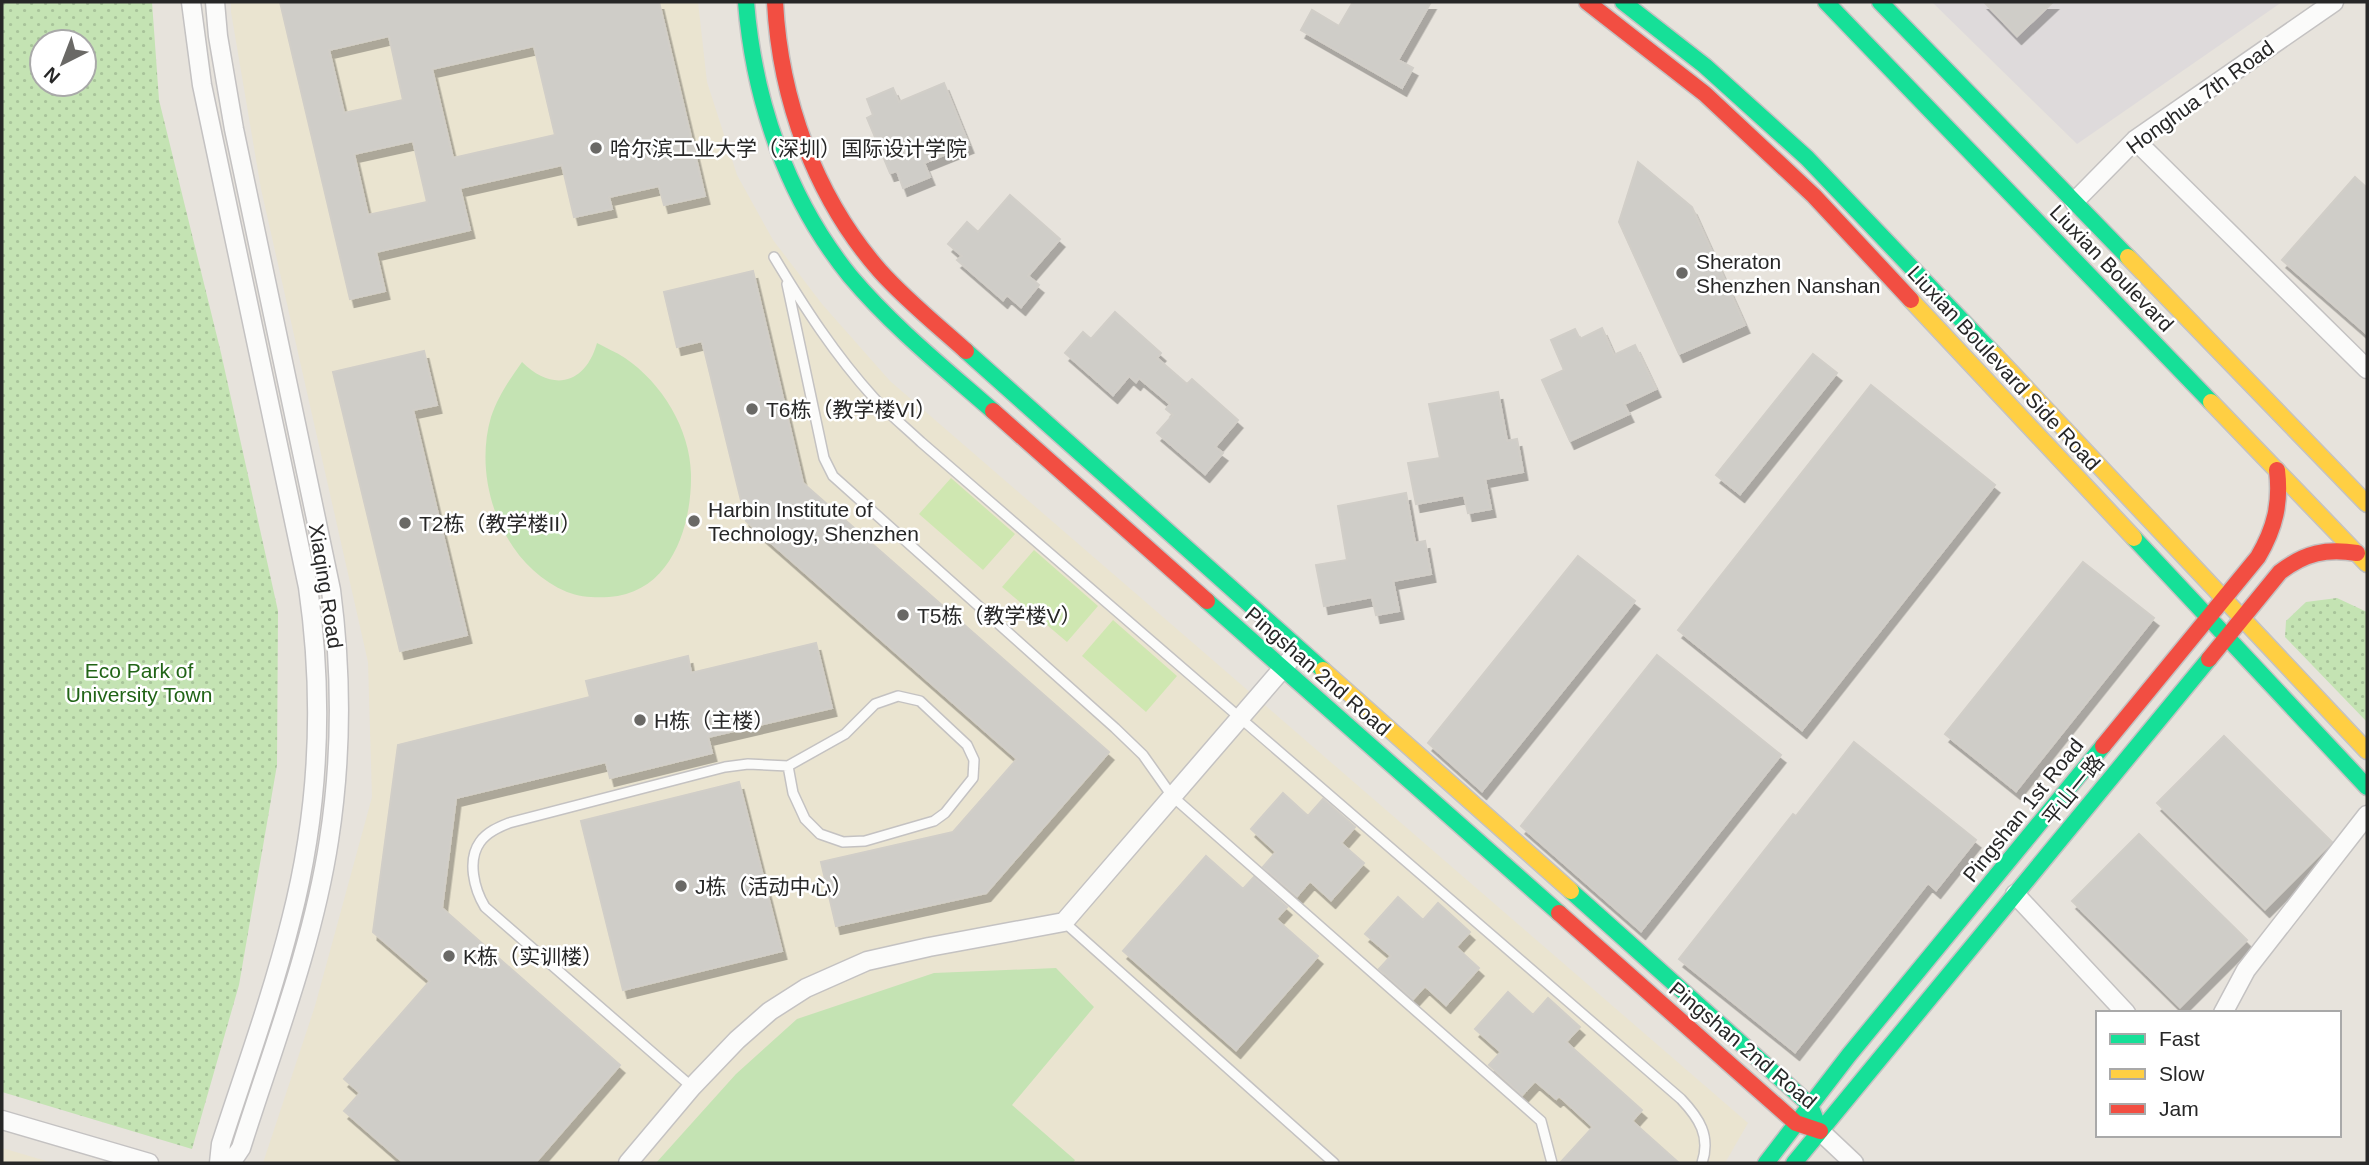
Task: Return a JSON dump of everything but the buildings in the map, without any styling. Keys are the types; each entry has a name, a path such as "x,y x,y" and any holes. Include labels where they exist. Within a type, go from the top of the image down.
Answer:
{"street":[{"name":"Xiaqing Road","path":"191,2 202,85 308,587 314,630 318,712 314,790 300,878 278,967 220,1144 219,1163"},
{"name":"Xiaqing Road","path":"215,2 233,129 331,590 340,701 329,842 318,895 306,942 241,1148 231,1163"},
{"name":"Pingshan 2nd Road","path":"746,2 755,68 766,113 781,154 802,202 823,238 875,303 908,336 1796,1123 1820,1131"},
{"name":"Pingshan 2nd Road","path":"775,2 780,58 793,115 815,170 842,220 879,270 917,308 1810,1105 1820,1131"},
{"name":"Liuxian Boulevard Side Road","path":"1587,2 1705,94 1814,196 2367,787"},
{"name":"Liuxian Boulevard Side Road","path":"1623,2 1748,102 1832,182 2367,751"},
{"name":"Liuxian Boulevard","path":"1826,2 2362,558"},
{"name":"Liuxian Boulevard","path":"1880,2 2367,504"},
{"name":"Honghua 7th Road","path":"2074,202 2134,140 2334,2"},
{"path":"2134,140 2367,369"},
{"name":"Pingshan 1st Road","path":"1766,1163 1810,1105 2258,557 2270,537 2277,515 2280,493 2277,470"},
{"name":"平山一路","path":"1820,1131 2280,572 2295,559 2313,551 2333,549 2362,558"},
{"path":"628,1163 692,1087 745,1033 770,1011 806,988 867,961 1064,922 1299,649"},
{"path":"2224,1011 2246,970 2367,816"},
{"path":"2015,894 2124,1011"},
{"path":"2,1120 149,1163"},
{"path":"1794,1163 1820,1131 1854,1163"}],"lane":[{"path":"774,257 816,325 875,399 931,451 1681,1099 1696,1115 1704,1129 1706,1143 1702,1163"},
{"path":"785,275 824,458 832,476 1115,728 1143,755 1172,796 1541,1121 1552,1163"},
{"path":"692,1087 485,907 476,887 474,860 480,842 493,830 509,823 725,767 748,764 788,766 845,734 875,704 898,696 920,701 967,744 974,761 973,778 945,813 934,821 865,841 843,842 820,834 805,819 793,793 788,766"},
{"path":"1064,922 1334,1163"}],"shaded area":[{"name":"Harbin Institute of Technology, Shenzhen","path":"231,2 698,2 707,82 737,175 773,240 822,304 890,381 1748,1123 1725,1163 263,1163 315,1006 372,797 368,662 261,189"},
{"path":"1932,2 2282,2 2077,144"},
{"path":"2,1148 53,1163 2,1163"}],"green space":[{"name":"Eco Park of University Town","path":"2,2 152,2 159,100 221,353 278,611 277,765 239,985 192,1149 2,1092"},
{"path":"597,343 638,368 662,394 672,408 685,440 691,474 687,515 674,554 648,583 630,593 609,597 582,596 567,592 545,579 525,562 498,519 486,468 486,442 491,417 522,362 545,378 566,380 584,368"},
{"path":"951,478 1015,534 983,570 919,514"},
{"path":"1034,550 1098,606 1067,642 1002,587"},
{"path":"2337,598 2367,612 2367,722 2285,637 2286,621 2306,602"},
{"path":"1113,620 1177,676 1146,712 1082,656"},
{"path":"1056,968 1094,1007 1012,1105 1075,1160 1073,1163 656,1163 736,1074 797,1019 934,973"}],"traffic: fast":[{"path":"746,2 750,39 766,112 777,147 808,214 828,246 866,294 919,346 993,411"},
{"path":"1623,2 1705,66 1807,158 1993,353"},
{"path":"1826,2 2211,402"},
{"path":"1880,2 2128,257"},
{"path":"966,351 1323,670"},
{"path":"2134,538 2367,787"},
{"path":"1207,601 1559,913"},
{"path":"1794,1163 2209,659"},
{"path":"1766,1163 1849,1055 2103,746"},
{"path":"1571,891 1810,1105 1820,1131"}],"traffic: slow":[{"path":"2128,257 2367,504"},
{"path":"1911,300 2134,538"},
{"path":"1993,353 2367,751"},
{"path":"2211,402 2367,564"},
{"path":"1323,670 1571,891"}],"traffic: jam":[{"path":"775,2 784,75 793,110 805,145 837,211 880,271 966,351"},
{"path":"1587,2 1705,94 1814,196 1911,300"},
{"path":"993,411 1207,601"},
{"path":"2103,746 2258,557 2269,536 2275,515 2277,470"},
{"path":"2209,659 2280,572 2307,556 2335,551 2357,553"},
{"path":"1559,913 1796,1123 1820,1131"}],"place":[{"name":"哈尔滨工业大学（深圳）国际设计学院","path":"596,148"},
{"name":"Sheraton Shenzhen Nanshan","path":"1682,273"},
{"name":"T6栋（教学楼VI）","path":"752,409"},
{"name":"Harbin Institute of Technology, Shenzhen","path":"694,521"},
{"name":"T2栋（教学楼II）","path":"405,523"},
{"name":"T5栋（教学楼V）","path":"903,615"},
{"name":"H栋（主楼）","path":"640,720"},
{"name":"J栋（活动中心）","path":"681,886"},
{"name":"K栋（实训楼）","path":"449,956"}]}
